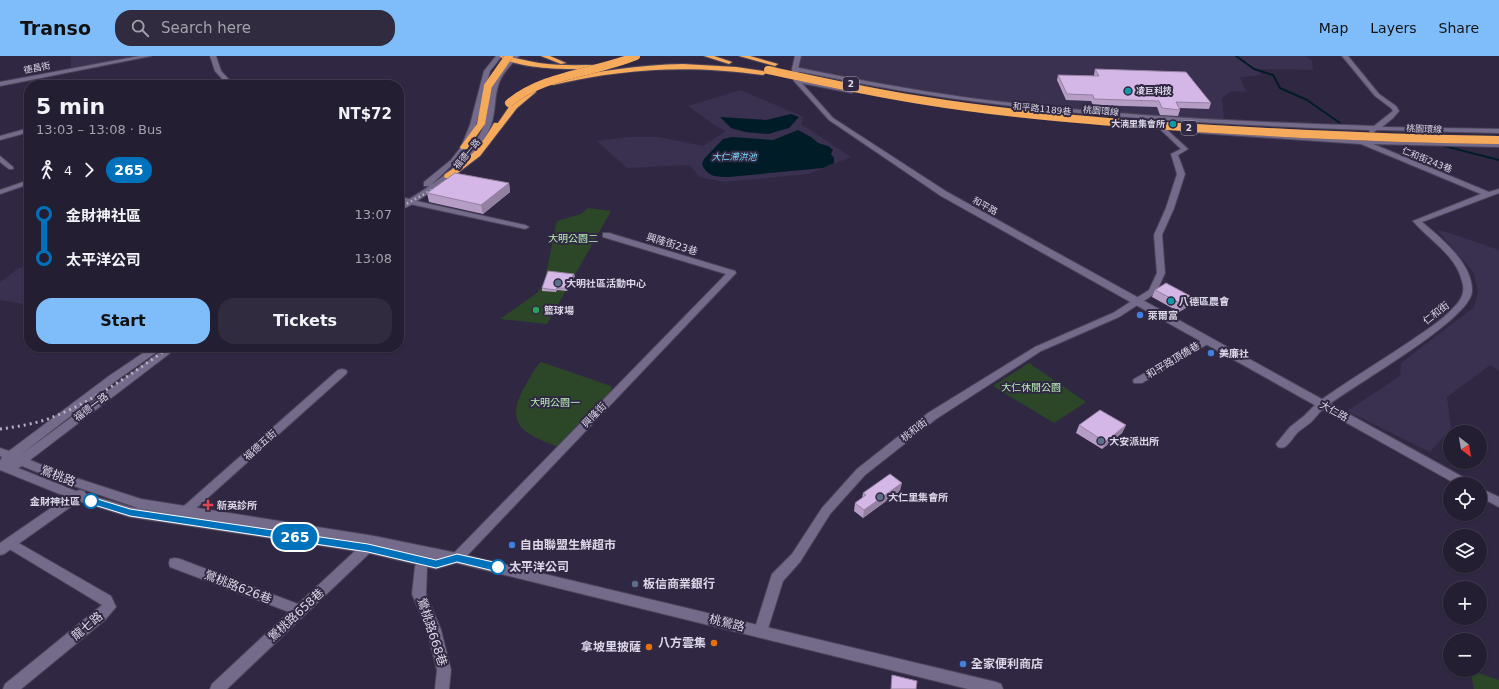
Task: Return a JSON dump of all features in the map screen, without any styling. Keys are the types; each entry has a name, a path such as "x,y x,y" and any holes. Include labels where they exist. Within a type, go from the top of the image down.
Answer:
{"highway":[{"path":"464,147 481,124 491,74 502,56 531,64 563,68 672,63 769,69"},
{"path":"544,56 562,63 580,64 603,63 623,56"},
{"path":"494,133 509,103 516,95 538,85 599,69 636,56"},
{"name":"桃園環線","path":"707,56 880,93 993,110 1162,126 1338,136 1499,140"},
{"name":"桃園環線","path":"723,56 769,69 931,97 1073,114 1213,125 1333,131 1499,136"},
{"path":"746,57 769,69"},
{"path":"488,86 511,59"},
{"path":"448,176 467,164 480,152 514,106 526,95 542,87 578,77 628,68 680,65 769,69"}],"street":[{"name":"德昌街","path":"0,84 148,56"},
{"path":"213,56 218,71 226,80"},
{"name":"福德一路","path":"404,200 441,172 464,147 473,125 487,71 493,63 502,56"},
{"path":"797,81 795,69 798,56"},
{"path":"1345,56 1377,95 1394,107 1396,111 1392,117 1376,126 1374,130 1360,142"},
{"path":"493,63 506,62 511,59"},
{"name":"福德一路","path":"404,200 448,176 479,142 487,126 495,86 511,59"},
{"name":"和平路1189巷","path":"795,69 897,88 1026,106 1248,124 1374,130 1499,131"},
{"name":"和平路1189巷","path":"797,81 868,94 990,113 1163,129 1263,137 1360,142 1499,144"},
{"name":"和平路","path":"797,81 823,111 836,123 944,194 1205,338"},
{"path":"1248,124 1263,137"},
{"name":"桃和街","path":"761,631 778,578 796,558 826,511 860,472 932,416 1038,349 1116,315 1153,291 1161,273 1158,235 1170,208 1181,174 1174,154 1185,149 1163,129"},
{"path":"0,138 24,133"},
{"name":"仁和街243巷","path":"1360,142 1488,194"},
{"path":"0,158 11,168"},
{"path":"0,192 24,184"},
{"name":"仁和街","path":"1322,404 1405,350 1460,308 1468,294 1466,279 1458,263 1437,239 1417,221 1499,191"},
{"path":"404,201 525,227"},
{"name":"興隆街23巷","path":"606,235 732,273"},
{"name":"興隆街","path":"457,558 680,325 732,273"},
{"name":"大仁路","path":"1205,338 1453,477"},
{"name":"和平路頂僑巷","path":"1138,381 1205,338"},
{"name":"福德一路","path":"6,461 113,378 152,352"},
{"name":"福德一路","path":"6,461 166,352"},
{"name":"福德五街","path":"182,515 342,372"},
{"path":"1282,444 1296,428 1307,420 1322,404"},
{"name":"鶯桃路","path":"6,461 77,496 130,512 182,515 371,545 426,556 436,564 457,558"},
{"name":"鶯桃路","path":"6,461 141,504 182,515"},
{"path":"5,546 90,487"},
{"path":"1487,496 1499,502"},
{"name":"鶯桃路658巷","path":"217,689 371,545"},
{"name":"龍七路","path":"5,546 106,600 109,606 100,616 10,689"},
{"name":"鶯桃路668巷","path":"426,556 421,568 419,594 434,630 444,670 442,689"},
{"name":"桃鶯路","path":"457,558 996,689"},
{"name":"鶯桃路626巷","path":"175,563 301,611"}],"shaded area":[{"path":"71,56 141,56 71,69"},
{"path":"801,56 1306,56 1312,61 1313,70 1259,69 1261,75 1240,77 1246,92 1232,91 1222,98 1224,119 1080,111 925,92 799,68"},
{"name":"大仁滯洪池","path":"740,90 804,117 801,124 851,157 809,174 724,182 699,177 690,165 627,168 597,141 628,137 659,137 703,146 726,131 714,125 688,106"},
{"path":"1437,230 1499,250 1499,371 1490,365 1447,397 1451,425 1443,425 1443,437 1430,452 1347,411 1400,376 1401,363 1474,307 1478,292 1474,273"},
{"path":"24,267 24,304 0,300 0,282 19,268"}],"green space":[{"name":"大明公園二","path":"588,208 611,211 547,324 500,319 537,293 544,283 557,221 581,214"},
{"name":"大明公園一","path":"541,362 611,386 612,391 559,447 528,433 517,420 516,412 518,401 536,367"},
{"name":"大仁休閒公園","path":"1029,363 1086,402 1054,423 993,386"},
{"path":"1487,676 1499,680 1499,689 1474,689 1471,677"}],"water":[{"path":"791,114 799,117 789,128 768,134 745,132 731,128 720,117 766,120"},
{"name":"大仁滯洪池","path":"798,130 811,137 818,143 828,146 833,150 831,154 834,158 834,163 823,168 729,177 710,174 702,164 704,159 723,139 732,137 773,140"}],"building":[{"name":"凌巨科技","path":"1095,69 1186,72 1211,103 1176,102 1180,110 1162,108 1159,101 1094,99 1093,95 1067,94 1058,75 1099,76"},
{"path":"455,173 509,183 481,205 427,193"},
{"name":"大明社區活動中心","path":"548,271 574,274 566,288 557,288 555,290 542,288"},
{"path":"1166,283 1194,298 1182,304 1155,290"},
{"path":"1100,410 1126,425 1105,442 1079,425"},
{"path":"890,474 902,483 864,510 855,503 866,495 863,493"},
{"path":"892,675 917,681 916,689 891,689"}],"waterway":[{"path":"1236,56 1254,69 1273,75 1280,88 1307,100 1340,123"},
{"path":"1444,146 1499,160"}],"railway":[{"path":"404,205 439,186"},
{"path":"0,429 48,419 65,412 111,387 163,352"}],"bus line":[{"name":"265","path":"91,501 130,512 368,548 436,564 457,558 498,567"}],"place":[{"name":"凌巨科技","path":"1128,91"},
{"name":"大湳里集會所","path":"1173,124"},
{"name":"大明社區活動中心","path":"558,283"},
{"name":"八德區農會","path":"1171,301"},
{"name":"籃球場","path":"536,310"},
{"name":"萊爾富","path":"1140,315"},
{"name":"美廉社","path":"1211,353"},
{"name":"大安派出所","path":"1101,441"},
{"name":"大仁里集會所","path":"880,497"},
{"name":"金財神社區","path":"91,501"},
{"name":"新英診所","path":"208,505"},
{"name":"自由聯盟生鮮超市","path":"512,545"},
{"name":"太平洋公司","path":"498,567"},
{"name":"板信商業銀行","path":"635,584"},
{"name":"八方雲集","path":"714,643"},
{"name":"拿坡里披薩","path":"649,647"},
{"name":"全家便利商店","path":"963,664"}]}
